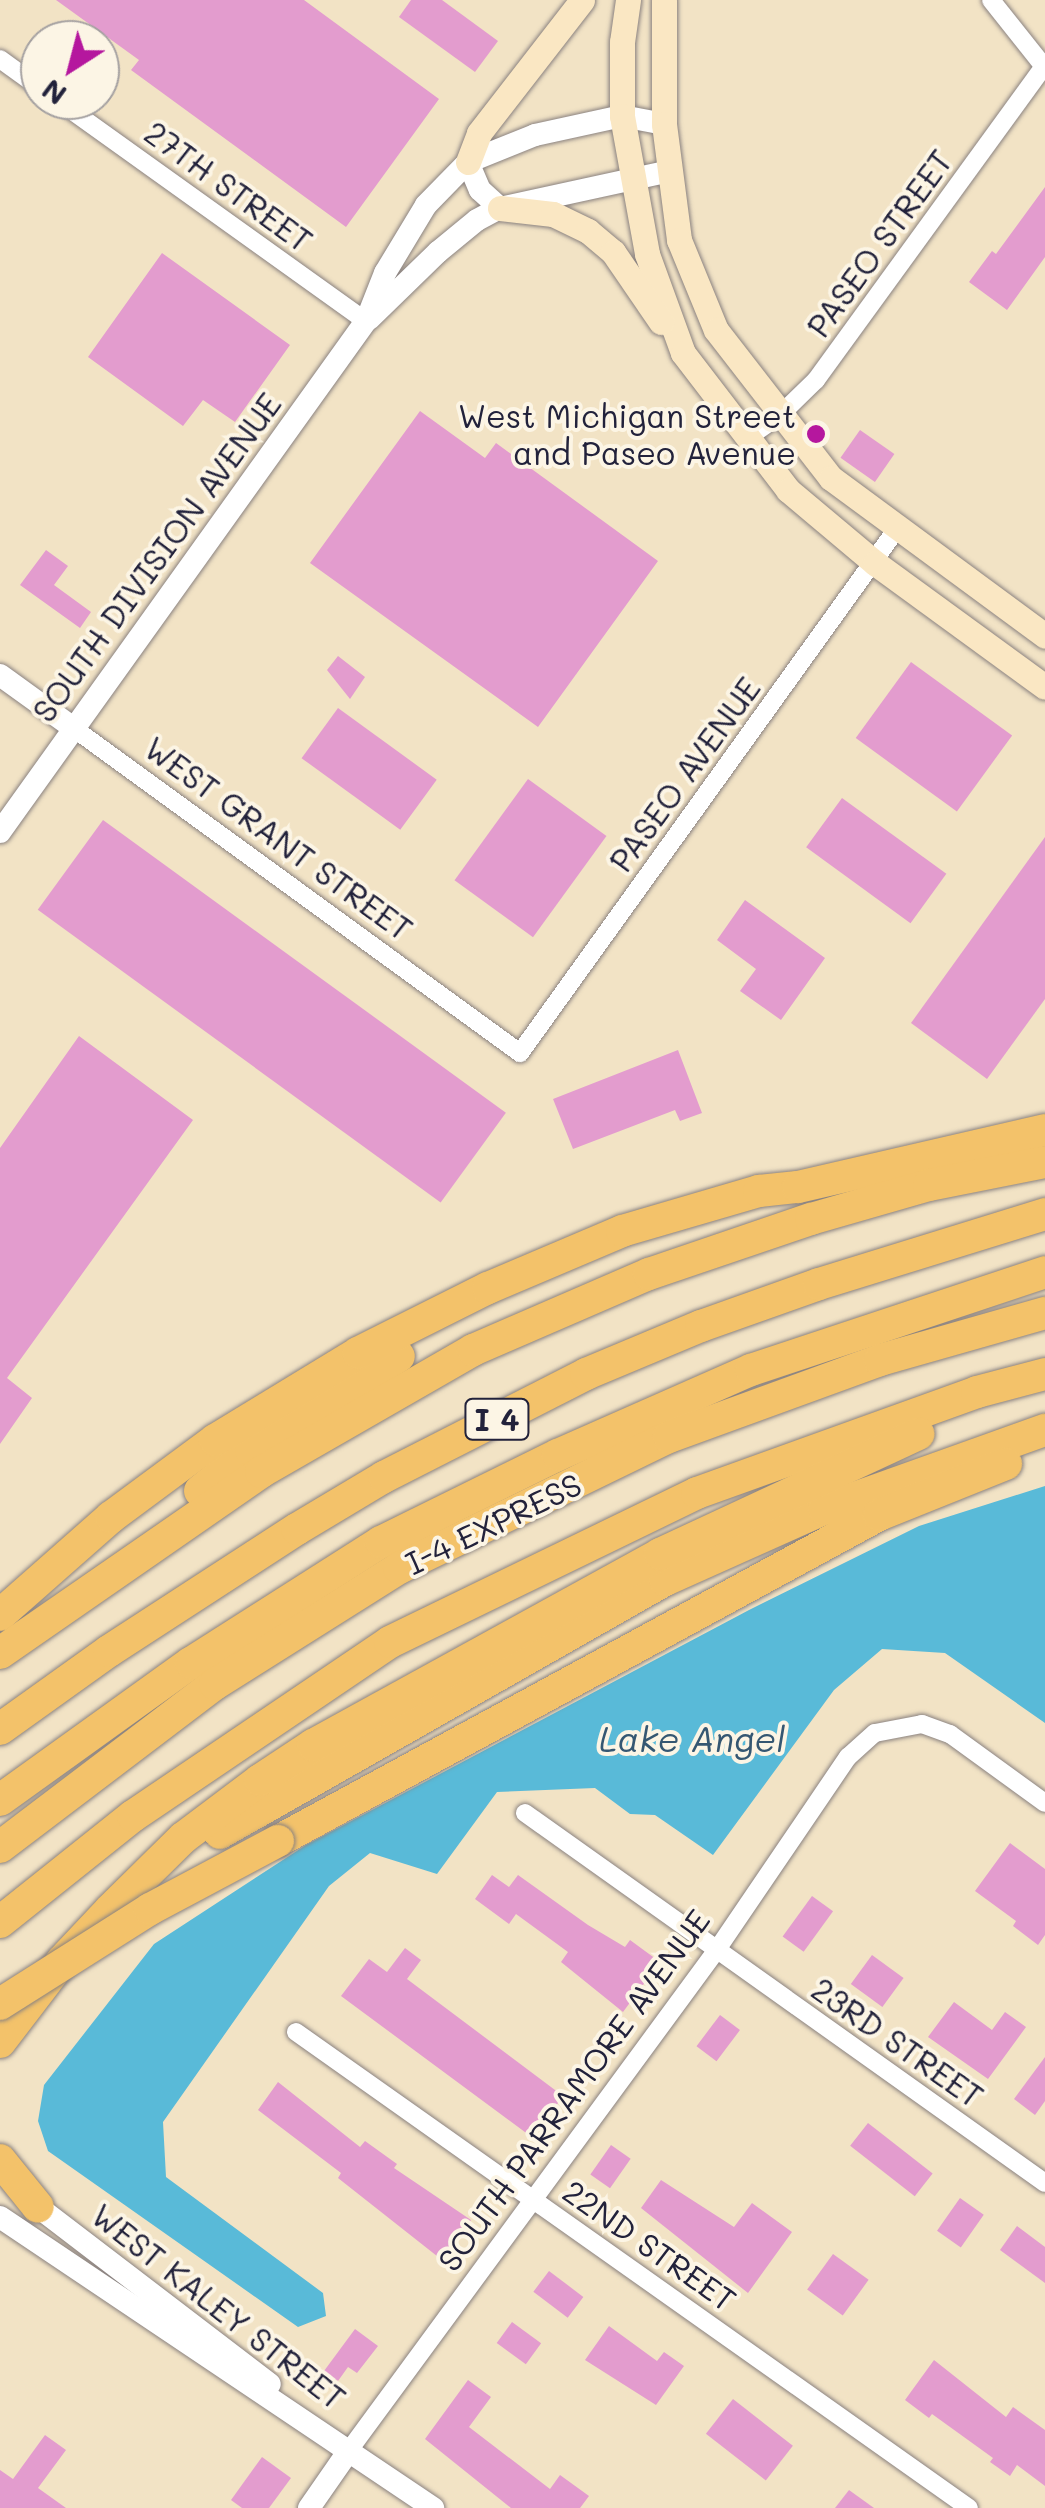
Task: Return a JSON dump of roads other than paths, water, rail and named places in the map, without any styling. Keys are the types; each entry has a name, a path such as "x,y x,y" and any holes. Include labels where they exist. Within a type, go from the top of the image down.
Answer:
{"highway":[{"path":"2,1613 165,1476 358,1353 488,1288 622,1231 759,1191 798,1187 1045,1130"},
{"path":"3,1652 109,1573 261,1472 491,1342 648,1274 812,1219 929,1185 1045,1162"},
{"path":"109,1573 230,1466 378,1367 599,1258 765,1202 798,1187"},
{"name":"I 4","path":"0,1729 108,1651 297,1529 400,1469 586,1374 701,1326 819,1284 1045,1214"},
{"name":"I-4 EXPRESS","path":"0,1800 192,1663 381,1542 558,1455 751,1370 1045,1272"},
{"name":"I-4 EXPRESS","path":"0,1848 215,1684 400,1568 669,1437 864,1366 1045,1313"},
{"path":"0,1922 133,1816 390,1642 697,1493 977,1392 1045,1374"},
{"path":"0,2042 8,2016 183,1838 313,1746 660,1554 924,1432 977,1392"},
{"path":"110,1910 231,1826 665,1580 841,1502 1045,1430"},
{"path":"8,2016 150,1909 879,1515 1045,1451"},
{"path":"0,2160 38,2206"}],"main road":[{"path":"468,162 479,133 582,0"},
{"path":"628,0 622,42 622,116 646,254 683,354"},
{"path":"664,0 664,124 680,240 716,330 831,478 896,530 1045,636"},
{"path":"500,208 552,214 588,231 612,252 683,354 788,490 874,563 1045,687"}],"street":[{"path":"991,0 1044,68"},
{"name":"PASEO STREET","path":"747,438 780,415 816,380 1044,68"},
{"name":"SOUTH DIVISION AVENUE","path":"366,321 386,272 426,206 468,162 535,135 622,116 664,124"},
{"name":"27TH STREET","path":"85,120 366,321"},
{"path":"468,162 480,190 500,208"},
{"name":"SOUTH DIVISION AVENUE","path":"0,832 366,321 438,252 477,220 500,208 670,171"},
{"name":"PASEO AVENUE","path":"520,1053 896,530"},
{"name":"WEST GRANT STREET","path":"0,675 520,1053"},
{"name":"SOUTH PARRAMORE AVENUE","path":"309,2508 716,1951 848,1758 875,1733 922,1724 950,1734 1045,1803"},
{"name":"23RD STREET","path":"525,1813 1045,2183"},
{"name":"22ND STREET","path":"296,2032 968,2508"},
{"name":"WEST KALEY STREET","path":"0,2178 350,2449"},
{"name":"WEST KALEY STREET","path":"0,2217 350,2449"},
{"path":"350,2449 433,2508"}],"water":[{"name":"Lake Angel","path":"1045,1486 1045,1723 945,1653 882,1649 834,1690 713,1855 655,1815 630,1814 595,1788 497,1792 437,1874 370,1853 329,1886 163,2122 166,2177 323,2293 326,2316 298,2327 48,2151 38,2121 44,2085 154,1944 306,1845 749,1610 919,1526"}],"place":[{"name":"West Michigan Street and Paseo Avenue","path":"816,434"}]}
